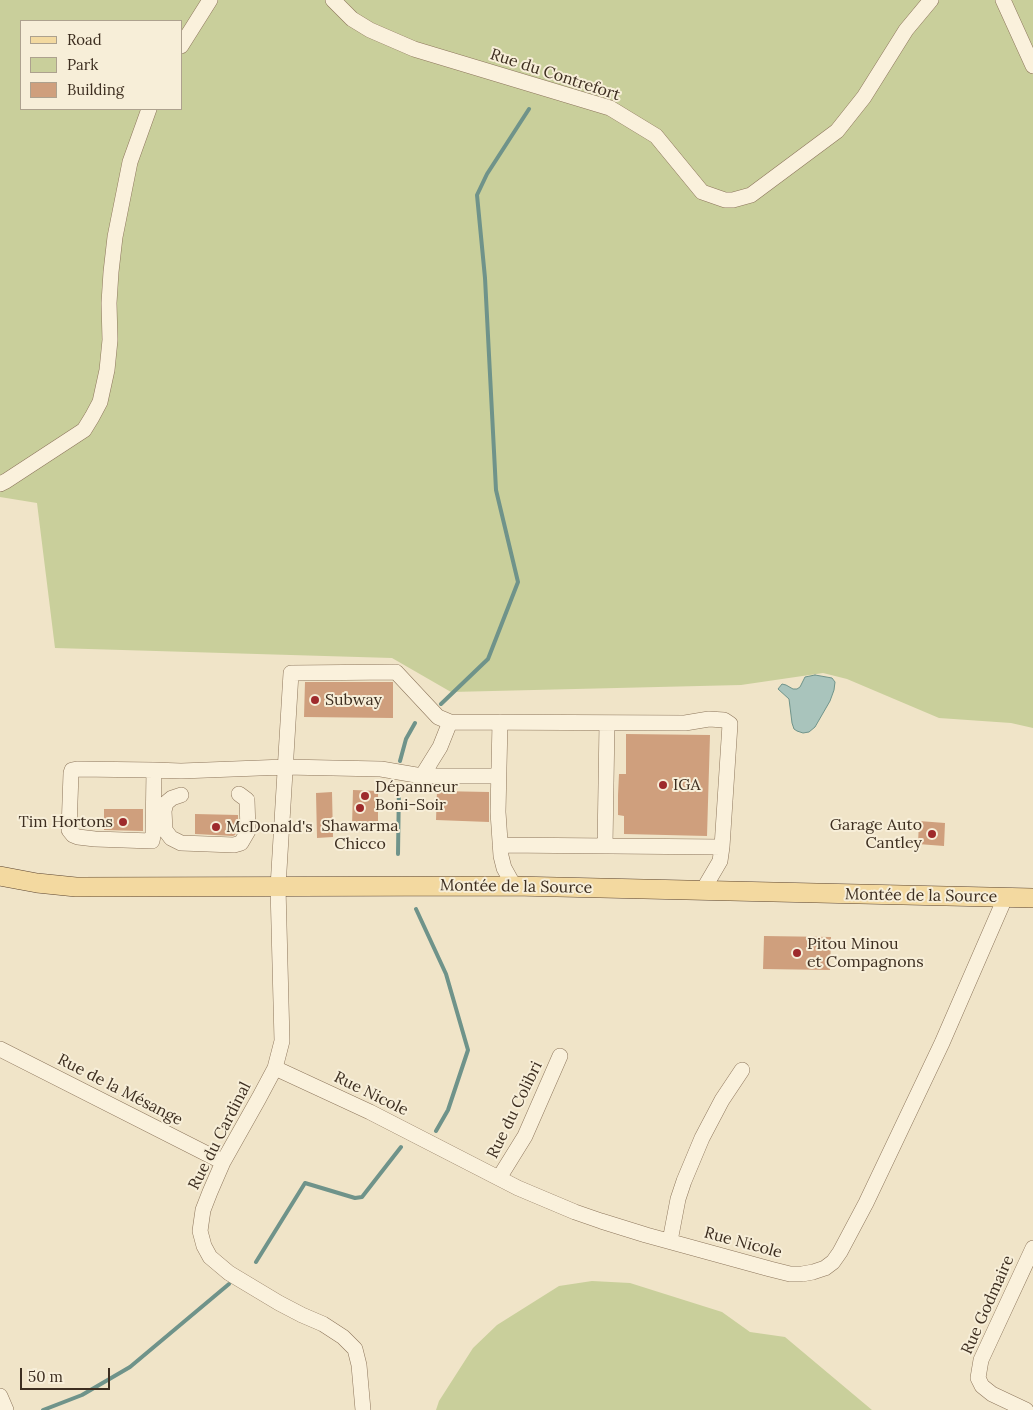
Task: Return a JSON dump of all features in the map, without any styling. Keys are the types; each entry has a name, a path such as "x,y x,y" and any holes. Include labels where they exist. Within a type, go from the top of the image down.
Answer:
{"main road":[{"name":"Montée de la Source","path":"0,876 37,883 76,887 514,886 1033,898"}],"street":[{"path":"182,44 210,0"},
{"name":"Rue du Contrefort","path":"333,0 352,19 370,30 414,49 610,108 656,136 702,192 716,198 733,200 752,194 837,131 864,97 906,30 931,0"},
{"path":"1004,0 1033,66"},
{"path":"0,484 84,430 100,402 107,370 110,340 109,304 115,237 130,162 149,110"},
{"name":"Rue du Cardinal","path":"363,1410 359,1365 355,1349 343,1337 323,1324 280,1304 229,1273 210,1257 204,1246 200,1231 202,1210 223,1162 275,1068 282,1041 278,887 291,673 396,672 438,717 450,722"},
{"path":"422,776 440,747 450,722 685,723 710,719 728,722 730,724 720,861 703,890"},
{"path":"500,722 498,776 500,845 504,868 514,886"},
{"path":"605,846 607,723"},
{"path":"154,770 152,841 95,840 78,837 69,830 71,773 72,770 77,769 154,770 181,771 285,767 381,769 422,776 498,776"},
{"path":"179,795 166,803 165,830 171,838 181,843 234,845 241,842 248,831 247,800 239,794"},
{"path":"500,845 722,847"},
{"name":"Rue Nicole","path":"275,1068 370,1112 518,1188 575,1212 670,1241 790,1274 813,1272 826,1268 833,1262 866,1202 942,1043 1005,898"},
{"name":"Rue de la Mésange","path":"0,1049 223,1162"},
{"name":"Rue du Colibri","path":"499,1178 524,1136 560,1056"},
{"path":"670,1241 678,1199 702,1138 742,1070"},
{"name":"Rue Godmaire","path":"1026,1410 992,1394 982,1386 978,1378 982,1360 1033,1248"},
{"path":"0,1396 6,1410"}],"green space":[{"path":"0,0 1033,0 1033,728 1011,723 939,718 847,679 823,673 741,685 451,692 392,658 55,648 37,503 0,497"},
{"path":"592,1281 630,1283 722,1312 750,1332 785,1337 872,1410 436,1410 439,1401 473,1348 497,1325 559,1286"}],"water":[{"path":"815,675 832,678 835,682 834,690 815,727 809,732 803,733 794,729 789,699 778,689 782,684 797,689 805,677"}],"building":[{"path":"305,682 393,682 393,718 304,717"},
{"name":"IGA","path":"626,734 710,735 707,836 624,834 624,816 618,815 618,795 619,774 626,774"},
{"path":"353,790 378,791 378,826 352,826"},
{"path":"437,791 489,792 489,822 436,820"},
{"path":"332,792 333,837 317,838 316,793"},
{"name":"Tim Hortons","path":"104,809 143,809 143,831 104,830"},
{"name":"McDonald's","path":"195,814 238,815 238,830 233,836 195,834"},
{"name":"Garage Auto Cantley","path":"919,821 945,823 944,846 918,844"},
{"name":"Pitou Minou et Compagnons","path":"764,936 831,937 830,970 763,969"}],"waterway":[{"path":"441,704 488,659 518,582 496,490 485,278 477,195 487,174 529,109"},
{"path":"400,761 406,739 415,723"},
{"path":"398,854 399,784"},
{"path":"416,909 446,974 468,1050 448,1110 436,1131"},
{"path":"256,1262 305,1183 355,1198 362,1197 401,1147"},
{"path":"43,1410 82,1395 130,1367 229,1284"}],"place":[{"name":"Subway","path":"315,700"},
{"name":"IGA","path":"663,785"},
{"name":"Dépanneur Boni-Soir","path":"365,796"},
{"name":"Shawarma Chicco","path":"360,808"},
{"name":"Tim Hortons","path":"123,822"},
{"name":"McDonald's","path":"216,827"},
{"name":"Garage Auto Cantley","path":"932,834"},
{"name":"Pitou Minou et Compagnons","path":"797,953"}]}
